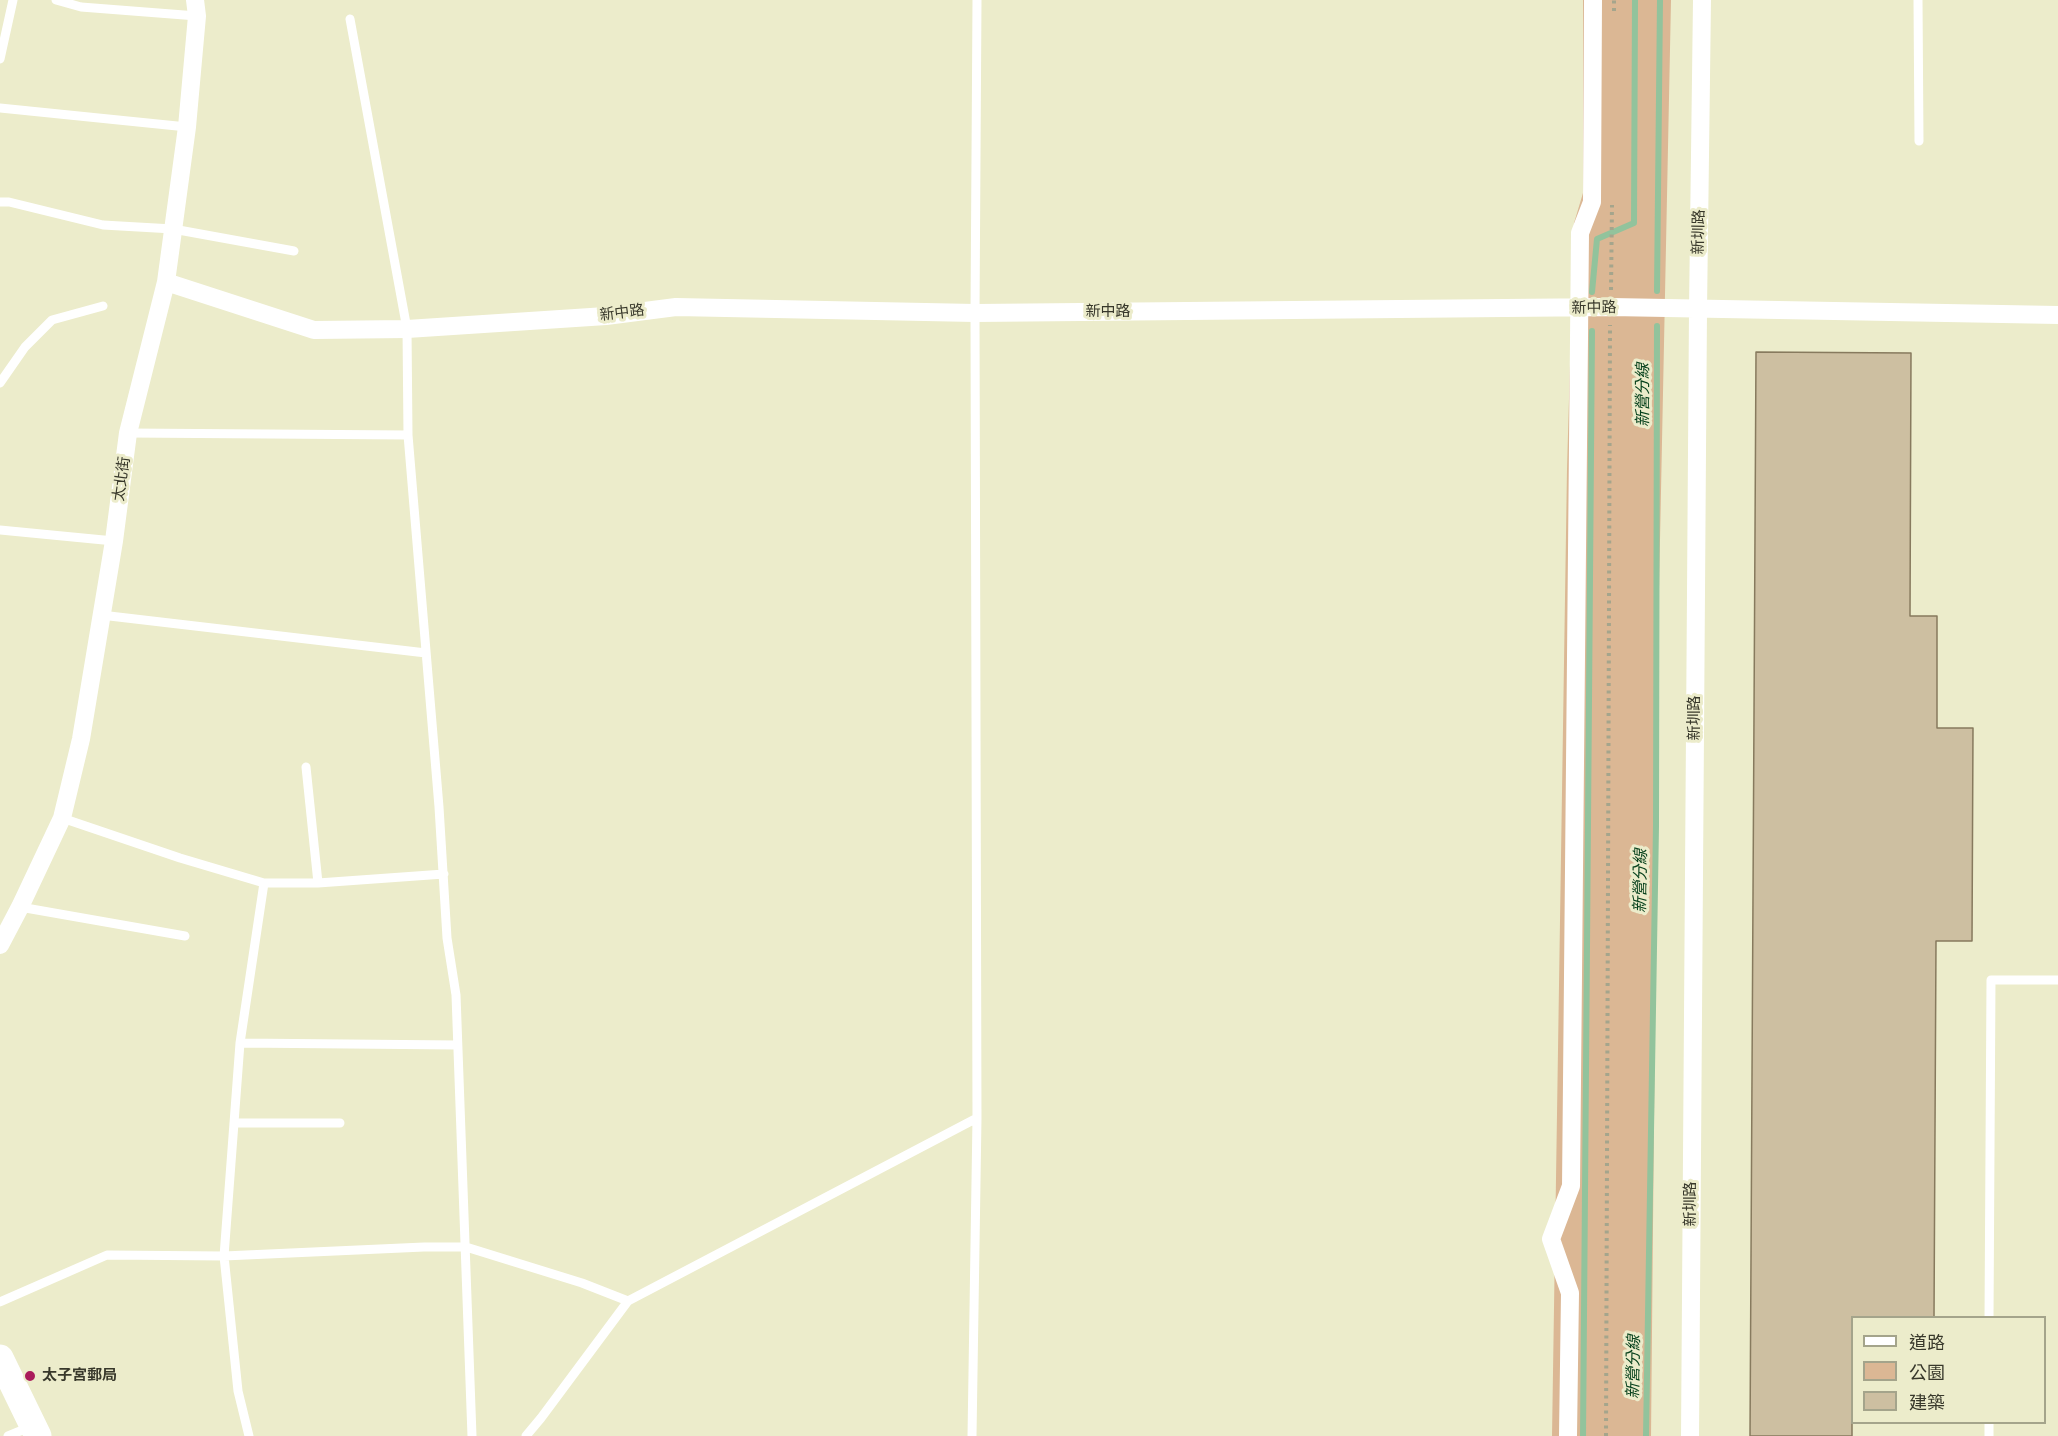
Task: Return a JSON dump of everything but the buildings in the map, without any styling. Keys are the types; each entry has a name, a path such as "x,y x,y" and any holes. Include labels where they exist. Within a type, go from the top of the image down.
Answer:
{"street":[{"path":"1568,1436 1570,1293 1551,1239 1571,1186 1580,233 1592,202 1593,0"},
{"name":"新圳路","path":"1690,1436 1702,0"},
{"name":"太北街","path":"0,945 62,818 81,739 114,541 129,433 166,282 187,127 196,8"},
{"name":"新中路","path":"166,282 314,330 407,329 606,316 676,307 975,313 1611,307 2058,315"},
{"path":"0,1358 35,1431"}],"lane":[{"path":"0,59 13,0"},
{"path":"56,0 81,7 196,8"},
{"path":"972,1436 977,1118 975,313 977,0"},
{"path":"1918,0 1919,141"},
{"path":"350,19 407,329 408,435 444,874 447,938 456,995 472,1436"},
{"path":"0,108 187,127"},
{"path":"0,202 9,202 103,225 173,228 294,251"},
{"path":"0,383 25,347 52,320 103,306"},
{"path":"129,433 408,435"},
{"path":"0,530 114,541"},
{"path":"100,615 426,653"},
{"path":"306,767 318,883"},
{"path":"62,818 180,858 264,883 318,883 444,874"},
{"path":"249,1436 238,1391 224,1256 240,1043 264,883"},
{"path":"20,907 185,936"},
{"path":"1989,1316 1991,980 2058,980"},
{"path":"240,1043 457,1045"},
{"path":"526,1436 542,1418 628,1301 977,1118"},
{"path":"235,1123 340,1123"},
{"path":"0,1302 107,1256 224,1256 466,1246 582,1283 628,1301"},
{"path":"8,1436 35,1431"}],"path":[{"path":"1606,1436 1612,224"}],"green space":[{"path":"1583,0 1671,0 1659,589 1651,1436 1552,1436 1567,469 1574,223 1583,193"}],"waterway":[{"path":"1592,292 1597,239 1634,223 1635,0"},
{"name":"新營分線","path":"1657,291 1660,0"},
{"name":"新營分線","path":"1646,1436 1656,826 1657,326"},
{"path":"1583,1436 1592,331"}],"place":[{"name":"太子宮郵局","path":"30,1376"}]}
